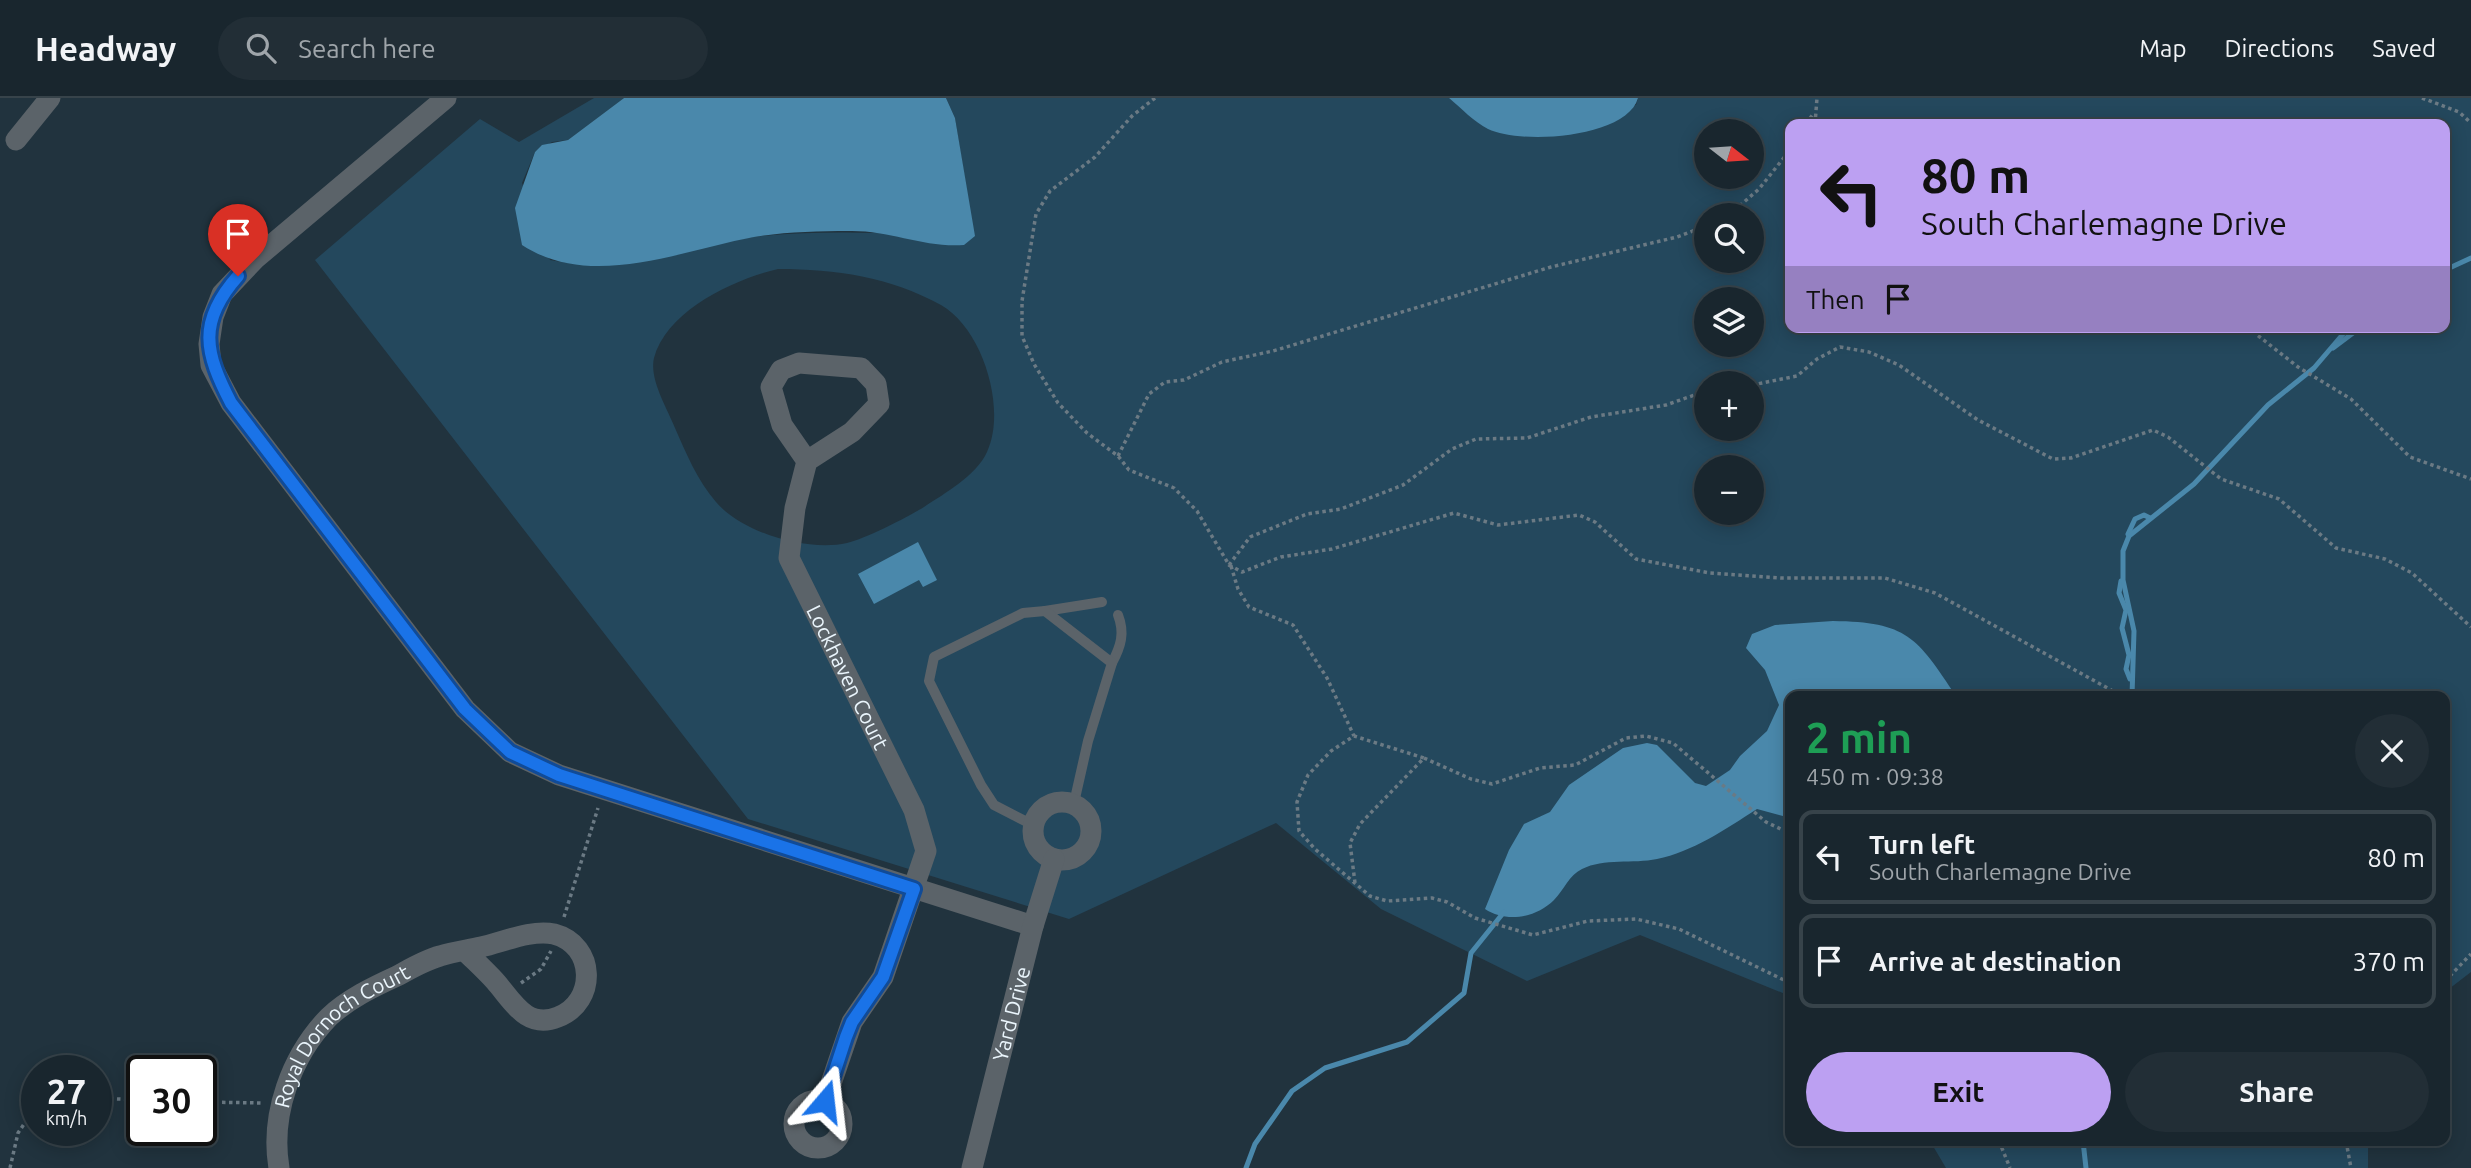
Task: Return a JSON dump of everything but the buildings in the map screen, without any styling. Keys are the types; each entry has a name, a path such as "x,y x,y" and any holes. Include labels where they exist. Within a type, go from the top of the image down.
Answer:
{"street":[{"path":"16,140 50,98"},
{"path":"446,98 255,259 222,294 213,317 209,344 211,365 231,403 465,709 510,752 559,775 1033,926"},
{"path":"799,363 861,368 876,384 879,404 852,432 807,461 782,425 771,387 781,370 799,363"},
{"name":"Lockhaven Court","path":"807,461 795,508 789,558 914,810 926,851 883,977 852,1022 825,1101"},
{"path":"1055,802 1074,803 1088,817 1091,836 1082,853 1073,858 1054,859 1038,849 1033,825 1046,806 1055,802"},
{"name":"Yard Drive","path":"972,1168 1033,926 1054,859"},
{"name":"Royal Dornoch Court","path":"279,1168 277,1119 295,1065 329,1018 364,991 438,956 540,933 565,938 583,957 587,972 586,986 572,1009 559,1017 530,1017 515,1008 496,983 465,951"}],"lane":[{"path":"1033,825 994,805 929,681 934,657 1023,613 1102,601"},
{"path":"1045,611 1112,663"},
{"path":"1074,803 1088,741 1112,663 1120,648 1123,628 1118,615"}],"path":[{"path":"1154,98 1132,116 1095,158 1050,191 1037,214 1021,301 1022,336 1034,364 1058,403 1087,433 1118,456 1129,470 1174,488 1197,511 1230,565 1238,589 1249,607 1293,625 1327,678 1354,736 1424,758 1471,779 1492,783 1540,768 1575,765 1626,738 1646,736 1673,743 1766,822 1785,830"},
{"path":"1815,119 1817,98"},
{"path":"2422,98 2459,112 2471,123"},
{"path":"1809,119 1814,112"},
{"path":"1743,203 1759,190 1785,156"},
{"path":"1118,456 1149,394 1165,382 1184,380 1222,362 1273,351 1551,267 1694,231"},
{"path":"2256,333 2298,367 2351,399 2410,457 2471,479"},
{"path":"1764,383 1797,376 1816,359 1840,347 1869,352 1899,365 1978,421 2053,459 2071,458 2153,430 2177,444 2221,479 2279,499 2336,548 2385,559 2412,572 2471,627"},
{"path":"1230,565 1250,537 1307,514 1341,509 1403,485 1452,449 1476,439 1527,438 1591,417 1666,405 1694,395"},
{"path":"1230,565 1242,572 1281,557 1332,549 1454,513 1498,524 1579,515 1595,522 1636,559 1722,573 1781,578 1885,578 1935,593 2113,691"},
{"path":"1354,736 1331,751 1308,775 1297,803 1299,831 1315,849 1370,896 1387,901 1432,898 1447,902 1475,918 1533,935 1603,919 1636,919 1679,929 1785,981"},
{"path":"1355,883 1350,843 1360,824 1424,758"},
{"path":"561,926 601,799"},
{"path":"513,988 541,969 554,946"},
{"path":"2450,977 2471,954"},
{"path":"217,1102 282,1103"},
{"path":"10,1168 21,1129"},
{"path":"2001,1146 2010,1168"},
{"path":"2347,1146 2351,1168"}],"shaded area":[{"path":"594,98 624,98 568,140 552,142 535,152 522,183 550,260 603,264 655,257 734,240 788,234 974,236 955,118 946,98 1449,98 1487,128 1636,105 1638,98 2471,98 2471,972 2450,988 2450,691 1785,691 1785,994 1640,935 1527,981 1381,909 1276,823 1069,919 748,819 315,260 480,119 519,142","holes":["778,269 842,273 882,281 922,295 956,316 969,332 987,371 994,414 992,434 982,461 959,483 924,507 855,541 831,545 795,542 759,531 727,513 709,494 692,466 654,375 654,358 661,341 688,311 742,280"]},
{"path":"624,98 946,98 955,118 975,236 964,245 950,245 864,231 789,233 754,237 666,258 606,266 577,265 549,258 522,245 515,208 535,152 542,145 568,140"},
{"path":"1449,98 1638,98 1630,111 1615,122 1594,130 1547,137 1524,137 1488,129"},
{"path":"918,542 937,580 923,587 919,580 874,604 858,574"},
{"path":"1858,622 1894,630 1919,647 1953,691 1785,691 1785,815 1757,809 1708,839 1670,856 1609,862 1582,869 1547,906 1530,914 1502,916 1485,909 1509,850 1524,824 1550,812 1569,785 1623,748 1647,743 1657,745 1695,783 1706,786 1730,770 1740,756 1767,731 1779,705 1765,670 1746,648 1752,634 1775,625"},
{"path":"1933,1146 2368,1146 2368,1168 1946,1168"}],"waterway":[{"path":"2450,268 2471,258"},
{"path":"2132,691 2134,631 2123,580 2123,551 2129,536 2194,484 2268,405 2314,368 2344,333"},
{"path":"2333,348 2353,333"},
{"path":"2128,534 2135,519 2144,515 2150,518"},
{"path":"2121,581 2119,593 2126,610 2122,628 2129,655 2126,669 2130,679"},
{"path":"1246,1168 1255,1144 1292,1091 1325,1068 1407,1042 1464,993 1471,953 1504,912"},
{"path":"2084,1146 2086,1168"}],"route":[{"path":"238,276 222,294 213,317 209,344 211,365 231,403 465,709 510,752 559,775 914,889 883,977 852,1022 825,1101"}]}
